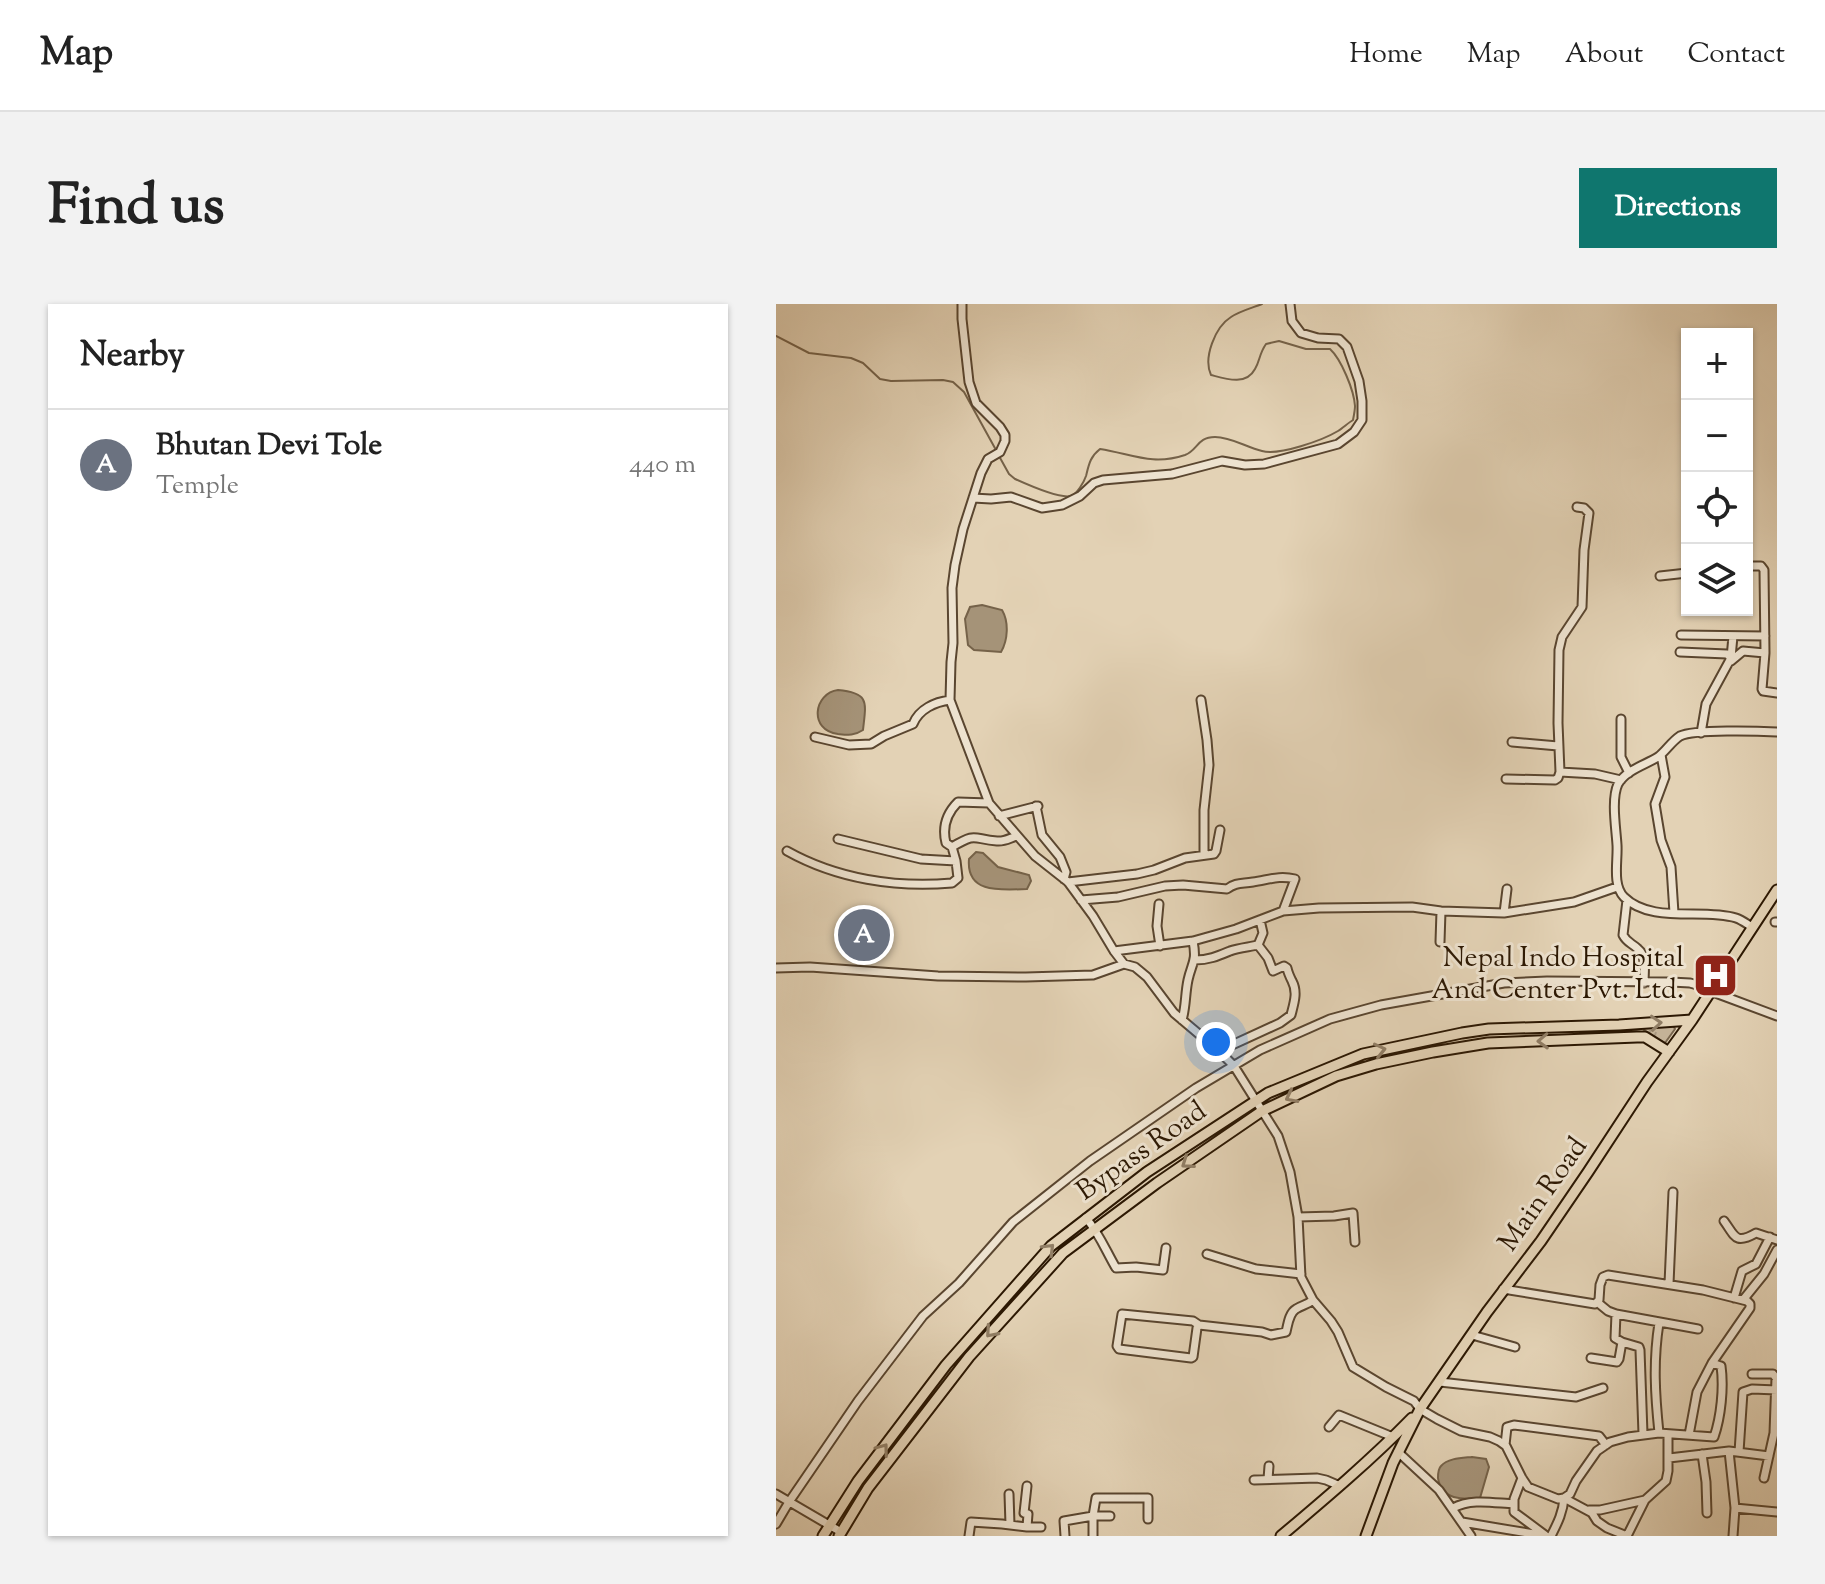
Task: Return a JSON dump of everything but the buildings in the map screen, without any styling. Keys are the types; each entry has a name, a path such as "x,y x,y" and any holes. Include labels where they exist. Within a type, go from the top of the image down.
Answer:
{"main road":[{"name":"Main Road","path":"1366,1536 1393,1463 1420,1409 1503,1289 1541,1241 1776,894"},
{"name":"Bypass Road","path":"823,1536 858,1481 946,1365 1051,1246 1147,1172 1256,1100 1363,1054 1431,1039 1489,1029 1692,1020"},
{"path":"1619,1025 1621,1037"},
{"name":"Bypass Road","path":"840,1534 868,1488 958,1372 1063,1253 1262,1111 1336,1076 1376,1064 1488,1043 1645,1037 1669,1052"},
{"path":"1431,1039 1433,1052"},
{"path":"946,1365 958,1372"},
{"path":"1281,1536 1380,1450 1420,1409"},
{"path":"1380,1450 1393,1463"},
{"path":"858,1481 868,1488"}],"street":[{"path":"962,304 969,382 976,403 1005,435 1005,441 1000,452 988,459 981,473 955,565 950,700 989,803 1035,856 1066,880 1124,964"},
{"path":"973,498 1011,497 1042,508 1062,505 1103,480 1172,474 1222,461 1255,466 1338,444 1354,432 1362,420 1359,381 1347,347 1339,339 1301,333 1292,321 1290,304"},
{"path":"1506,779 1555,780 1560,772 1559,643 1582,607 1589,513 1577,507"},
{"path":"1753,566 1761,566 1764,570 1762,690 1777,693"},
{"path":"1660,576 1681,574"},
{"path":"1765,614 1777,613"},
{"path":"1681,635 1765,636"},
{"path":"1701,733 1706,704 1730,660 1733,636"},
{"path":"1730,660 1743,651 1765,653"},
{"path":"1680,652 1727,654 1730,660"},
{"path":"815,737 849,745 871,744 913,724 922,710 950,700"},
{"path":"1201,700 1209,765 1204,810 1204,854"},
{"path":"1621,719 1621,757 1629,773"},
{"path":"1752,927 1740,919 1651,910 1627,900 1617,887 1614,812 1617,787 1629,773 1661,755 1687,733 1777,732"},
{"path":"1512,742 1558,746"},
{"path":"1661,755 1665,777 1655,804 1661,840 1671,867 1674,913"},
{"path":"1560,772 1621,780"},
{"path":"787,851 805,861 867,880 910,885 952,883 958,878 956,861 952,847 946,843 944,825 958,802 989,803"},
{"path":"999,816 1038,806 1042,835 1060,857 1066,880"},
{"path":"1066,880 1137,874 1185,858 1214,854 1220,830"},
{"path":"952,847 970,837 1002,842 1017,836"},
{"path":"838,839 921,859 956,861"},
{"path":"1081,900 1118,897 1165,886 1227,889 1241,882 1252,883 1275,877 1295,879 1283,911"},
{"path":"1114,951 1193,941 1283,911 1412,907 1504,913 1574,902 1617,887"},
{"path":"1504,913 1507,889"},
{"path":"1627,900 1623,935 1642,952 1644,983"},
{"path":"1159,904 1157,926 1160,946"},
{"path":"1440,942 1441,911"},
{"path":"1258,945 1263,933 1260,920"},
{"path":"1182,1020 1188,979 1195,960 1193,941"},
{"path":"1195,960 1211,959 1226,952 1258,945"},
{"path":"1219,1051 1291,1015 1295,994 1287,968 1284,966 1273,971 1258,945"},
{"path":"776,968 1026,977 1093,975 1124,964 1135,967 1147,977 1174,1013 1234,1066 1278,1136 1290,1172 1298,1217 1301,1274 1313,1300 1338,1332 1353,1367 1461,1431 1490,1437 1505,1445"},
{"path":"776,1524 858,1401 923,1316 959,1283 1013,1222 1126,1134 1260,1050 1330,1019 1405,1000 1504,983 1690,983 1777,1016"},
{"path":"1669,1284 1673,1192"},
{"path":"1298,1217 1353,1213 1355,1242"},
{"path":"1086,1218 1116,1268 1163,1270 1166,1248"},
{"path":"1724,1221 1739,1239 1756,1233 1773,1238 1756,1264 1742,1271 1739,1299"},
{"path":"1739,1299 1764,1274 1777,1250"},
{"path":"1207,1254 1256,1269 1301,1274"},
{"path":"1503,1289 1595,1304 1599,1300 1603,1277 1608,1275 1669,1284 1750,1304 1697,1392 1689,1435"},
{"path":"1199,1325 1191,1358 1119,1349 1117,1346 1122,1314 1193,1321 1199,1325 1271,1335 1286,1332 1291,1313 1313,1300"},
{"path":"1597,1302 1616,1314 1698,1329"},
{"path":"1616,1314 1615,1338 1640,1350 1643,1434"},
{"path":"1564,1498 1592,1513 1601,1524 1627,1536 1645,1500 1666,1481 1669,1458 1654,1384 1654,1354 1659,1323"},
{"path":"1472,1335 1515,1347"},
{"path":"1591,1358 1617,1362 1622,1342"},
{"path":"1606,1445 1599,1436 1514,1425 1507,1427 1505,1445 1528,1487 1558,1499 1564,1498 1570,1494 1597,1451 1606,1445 1643,1434 1716,1435 1722,1371 1721,1366 1712,1363"},
{"path":"1752,1374 1776,1375 1775,1433 1764,1478"},
{"path":"1440,1382 1576,1397 1603,1388"},
{"path":"1739,1452 1743,1392 1747,1389 1776,1390"},
{"path":"1329,1427 1339,1415 1393,1437"},
{"path":"1669,1458 1729,1451 1769,1456"},
{"path":"1729,1451 1735,1508 1733,1536"},
{"path":"1398,1452 1434,1484 1471,1536"},
{"path":"1702,1454 1707,1513"},
{"path":"1268,1479 1269,1466"},
{"path":"1254,1480 1317,1478 1340,1486"},
{"path":"1522,1478 1513,1509 1548,1536"},
{"path":"1027,1486 1024,1513 1028,1514 1027,1527"},
{"path":"776,1494 840,1534"},
{"path":"1009,1494 1010,1525"},
{"path":"1093,1536 1096,1498 1148,1498 1148,1519"},
{"path":"1548,1536 1559,1520 1564,1498"},
{"path":"1586,1510 1645,1500"},
{"path":"1453,1508 1465,1503 1487,1501 1514,1504"},
{"path":"1735,1508 1777,1512"},
{"path":"1065,1536 1064,1521 1110,1516"},
{"path":"969,1536 971,1522 1041,1527"},
{"path":"1462,1522 1509,1533 1548,1536"}],"green space":[{"path":"1673,1025 1675,1029 1665,1043 1644,1030 1646,1027"}],"shaded area":[{"path":"982,605 1002,610 1007,631 1001,652 974,650 968,645 965,619 970,607"},
{"path":"838,690 856,694 864,701 863,730 860,732 851,735 828,731 818,719 824,698"},
{"path":"976,852 983,853 998,867 1029,875 1031,881 1027,889 996,889 979,884 970,870 969,859"},
{"path":"1486,1459 1489,1467 1480,1498 1448,1495 1438,1478 1440,1467 1451,1460"}],"waterway":[{"path":"999,456 1015,479 1051,493 1071,496 1082,484 1090,461 1100,449 1142,458 1173,458 1185,455 1201,441 1215,437 1270,452 1312,443 1338,431 1353,420 1355,406 1346,375 1330,349 1306,349 1279,341 1266,344 1255,369 1246,378 1235,380 1211,375 1208,360 1220,328 1235,315 1262,304"},
{"path":"776,336 809,353 851,358 863,363 880,379 953,382 964,392 996,450"}],"place":[{"name":"Bhutan Devi Tole","path":"864,935"},
{"name":"Nepal Indo Hospital And Center Pvt. Ltd.","path":"1715,975"}]}
